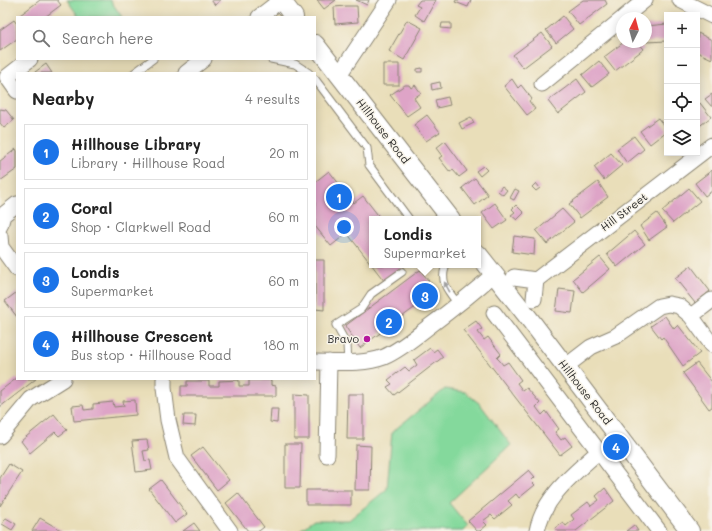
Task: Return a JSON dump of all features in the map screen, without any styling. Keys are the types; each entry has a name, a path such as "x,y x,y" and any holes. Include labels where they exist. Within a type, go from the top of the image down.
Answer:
{"street":[{"path":"260,16 281,0 293,16"},
{"path":"339,75 389,0"},
{"path":"630,12 645,0"},
{"path":"680,0 712,16"},
{"path":"542,84 616,23"},
{"name":"Hillhouse Road","path":"316,45 449,216"},
{"path":"16,90 4,80 29,60"},
{"path":"187,72 203,60"},
{"name":"Hill Street","path":"536,280 712,145"},
{"path":"0,226 3,215 16,205"},
{"path":"0,236 1,247 16,267"},
{"name":"Hillhouse Road","path":"481,258 531,321 690,531"},
{"path":"327,455 322,362 372,360 400,348 458,304 494,274"},
{"path":"514,277 536,280 534,299"},
{"path":"691,316 712,300"},
{"path":"565,367 591,347 616,336 659,306 669,304 679,306 691,316 712,345"},
{"path":"494,312 659,531"},
{"path":"0,436 31,399 61,380"},
{"path":"164,380 168,420 176,458 230,531"},
{"path":"537,531 548,504 557,490 599,451"}],"lane":[{"path":"135,72 151,60"},
{"path":"276,60 295,64 307,72"},
{"path":"316,80 367,148 369,165 407,216"},
{"path":"444,268 444,285 458,304"},
{"path":"348,362 347,345 336,325 362,309 372,294 402,272"}],"green space":[{"path":"67,0 110,0 121,16 78,16"},
{"path":"445,389 465,392 480,404 511,445 449,503 468,526 463,531 300,530 314,520 349,520 387,489 392,432"}],"building":[{"path":"40,0 57,0 61,5 46,16 20,15"},
{"path":"211,0 221,0 215,5"},
{"path":"317,0 336,0 324,9"},
{"path":"356,0 369,0 367,5"},
{"path":"420,0 436,0 424,21 415,15 420,7 416,5"},
{"path":"456,0 471,0 468,7 455,2"},
{"path":"583,0 605,0 607,4 579,25 568,11"},
{"path":"357,6 358,22 335,24 334,7"},
{"path":"563,16 573,29 556,43 546,30"},
{"path":"14,20 16,23 16,40 0,51 0,30"},
{"path":"407,20 422,28 404,60 389,51"},
{"path":"442,23 451,23 451,29 441,28"},
{"path":"664,24 664,41 652,42 652,25"},
{"path":"542,33 552,46 523,68 513,55"},
{"path":"700,34 712,40 712,59 700,53"},
{"path":"616,48 644,49 615,71 604,57"},
{"path":"599,61 609,74 592,87 582,75"},
{"path":"46,64 51,72 35,72"},
{"path":"383,64 399,64 399,85 383,85"},
{"path":"422,68 422,72 417,72 417,69"},
{"path":"512,79 518,88 521,85 532,99 529,101 535,109 527,115 504,86"},
{"path":"577,79 586,92 558,114 548,101"},
{"path":"440,82 441,88 432,90 431,84"},
{"path":"405,85 409,85 411,88 415,85 421,93 414,98 420,107 407,116 390,95"},
{"path":"712,94 712,107 705,99"},
{"path":"448,97 450,105 437,108 435,100"},
{"path":"700,103 711,117 700,126"},
{"path":"0,109 6,110 14,120 4,128 0,123"},
{"path":"427,115 440,132 426,141 414,125"},
{"path":"471,117 474,123 462,129 459,123"},
{"path":"658,118 664,126 664,133 650,144 640,131"},
{"path":"634,136 644,149 627,163 617,149"},
{"path":"445,141 467,171 459,177 453,170 450,172 439,158 442,156 436,148"},
{"path":"16,149 16,170 0,181 0,161"},
{"path":"611,153 622,165 604,180 594,167"},
{"path":"483,166 487,170 480,176 476,171"},
{"path":"712,170 712,191 705,196 695,183"},
{"path":"329,171 354,203 363,196 379,216 369,216 369,261 347,233 331,246 316,227 316,181"},
{"path":"475,178 488,195 475,205 462,188"},
{"path":"598,182 608,197 580,218 569,204"},
{"path":"536,183 540,188 536,191 532,187"},
{"path":"502,186 507,190 503,195 498,191"},
{"path":"689,188 700,201 673,223 662,211"},
{"path":"515,189 519,191 514,200 510,198"},
{"path":"495,203 507,220 494,229 482,213"},
{"path":"516,205 524,213 517,220 511,215 515,212 512,209"},
{"path":"562,209 574,222 547,244 536,231"},
{"path":"657,213 667,227 649,240 640,226"},
{"path":"634,231 645,244 617,267 607,254"},
{"path":"514,236 535,239 534,255 512,252"},
{"path":"600,257 610,269 583,292 573,279"},
{"path":"316,260 324,260 324,310 316,309"},
{"path":"691,266 710,291 695,303 675,278"},
{"path":"374,268 402,268 385,282"},
{"path":"420,270 437,291 360,348 345,326"},
{"path":"559,289 575,291 572,313 556,311"},
{"path":"16,293 16,316 5,301"},
{"path":"665,316 674,329 678,325 700,353 683,366 663,337 661,339 651,326"},
{"path":"476,321 482,329 478,332 484,340 488,337 501,354 497,358 503,365 508,362 521,380 517,383 523,391 527,388 540,403 536,407 542,415 546,411 559,429 555,432 561,440 565,437 572,446 560,455 463,330"},
{"path":"430,348 433,352 437,349 443,357 394,395 387,387 392,384 388,380 405,367 409,371 417,365 414,360"},
{"path":"697,363 712,382 712,407 709,409 683,373"},
{"path":"16,379 16,380 35,380 0,407 0,391"},
{"path":"239,380 239,386 249,386 249,380 271,380 271,385 276,386 276,396 181,396 181,386 187,386 187,381 209,381 209,386 219,386 219,381"},
{"path":"294,394 309,395 309,439 294,439"},
{"path":"348,394 363,394 363,439 347,439"},
{"path":"135,400 136,415 74,421 72,406 83,405 84,410 93,409 93,404 113,402 114,407 124,406 123,401"},
{"path":"271,409 278,409 277,423 270,422"},
{"path":"54,414 67,430 59,436 55,432 30,453 21,441"},
{"path":"184,415 196,415 195,426 183,425"},
{"path":"147,440 149,450 143,451 145,461 150,460 152,470 136,472 132,441"},
{"path":"285,444 301,444 300,488 285,488"},
{"path":"356,445 371,446 370,490 355,490"},
{"path":"203,447 229,480 217,490 191,456"},
{"path":"9,464 22,472 0,506 0,478"},
{"path":"529,470 535,477 531,481 535,485 519,498 516,494 508,501 512,505 495,519 491,515 483,521 487,525 480,531 477,531 468,521"},
{"path":"161,480 187,514 175,523 149,489"},
{"path":"605,488 614,501 576,531 557,531 555,528 563,522 566,526 574,519 571,515 588,502 591,506 599,500 596,496"},
{"path":"306,490 351,490 351,505 306,505"},
{"path":"238,493 264,527 259,531 248,531 226,503"},
{"path":"6,518 16,524 12,530 2,524"},
{"path":"40,518 59,529 63,531 32,531"},
{"path":"194,523 200,531 183,531"},
{"path":"634,525 638,531 626,531"}],"place":[{"name":"Hillhouse Library","path":"339,197"},
{"name":"Londis","path":"425,296"},
{"name":"Coral","path":"389,322"},
{"name":"Bravo","path":"367,339"},
{"name":"Hillhouse Crescent","path":"616,447"}]}
